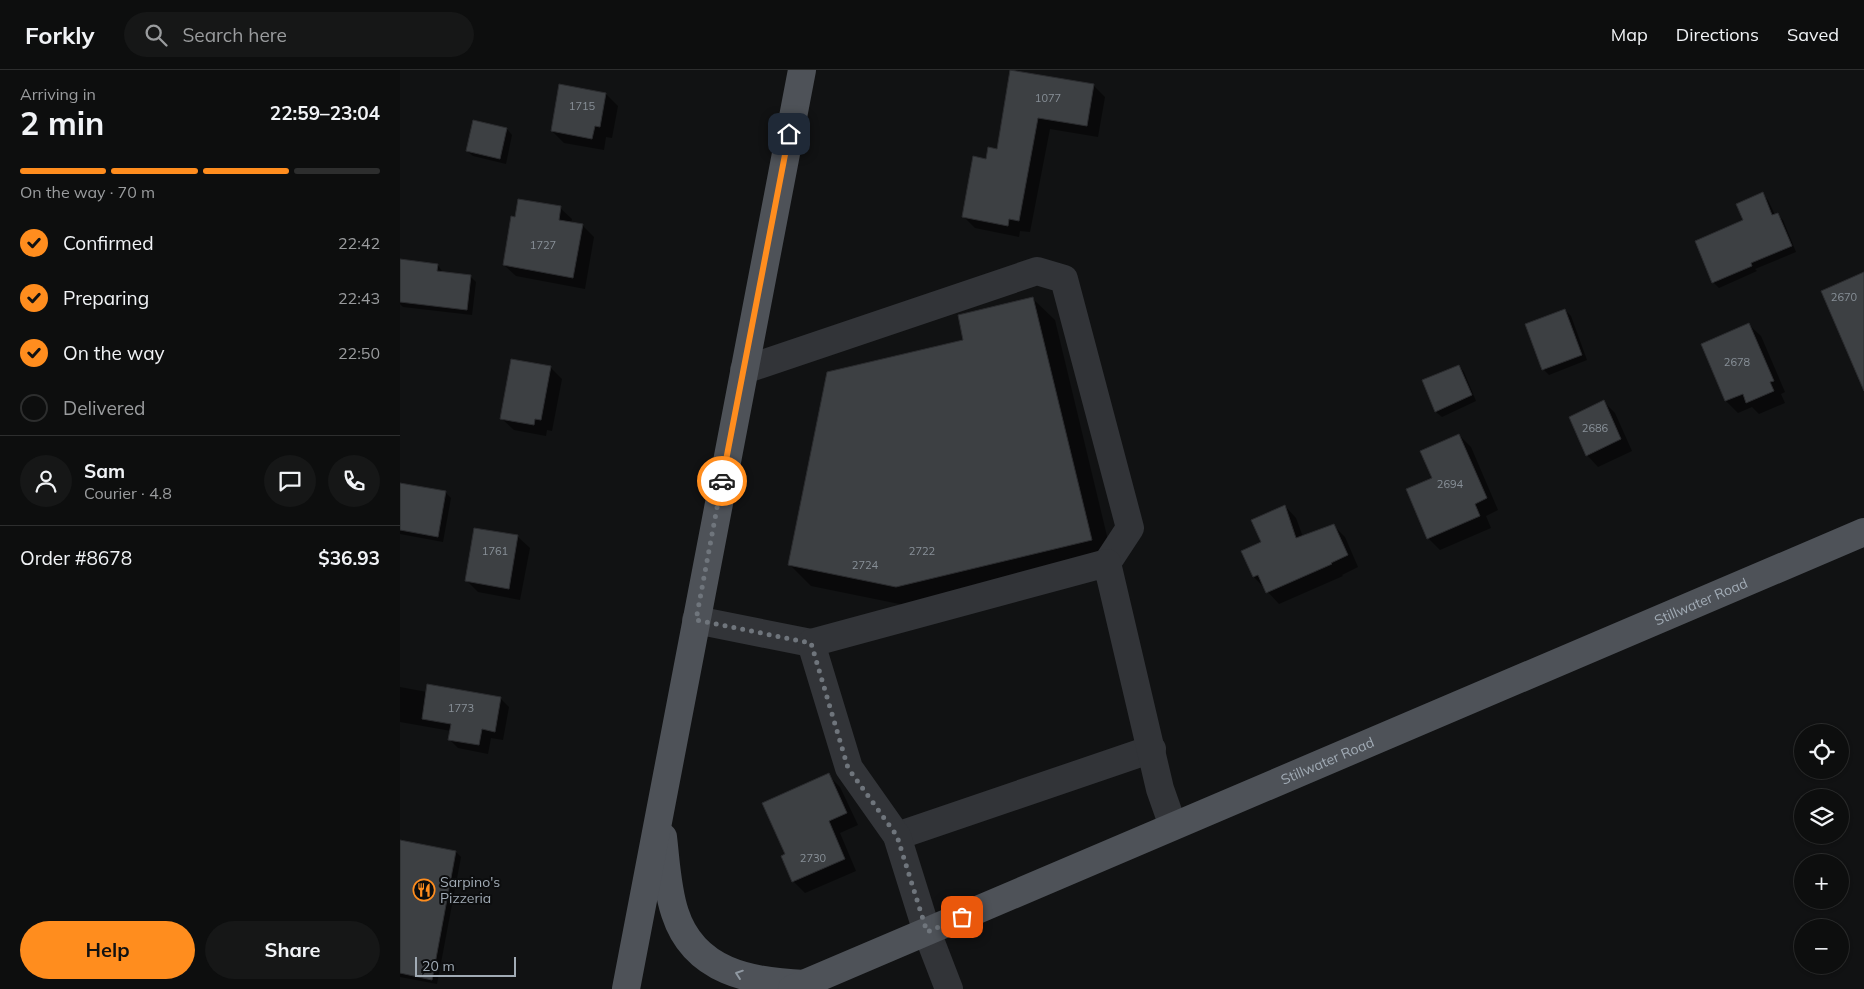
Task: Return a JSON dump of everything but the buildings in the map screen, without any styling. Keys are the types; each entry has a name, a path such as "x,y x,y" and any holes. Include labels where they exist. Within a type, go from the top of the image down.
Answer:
{"main road":[{"path":"626,989 802,70"},
{"name":"Stillwater Road","path":"798,986 1864,532"},
{"path":"660,808 672,904 680,925 692,945 715,964 738,974 761,981 798,986"}],"lane":[{"path":"696,620 811,643 1107,563 1130,528 1064,279 1037,271 744,370"},
{"path":"1107,563 1160,788 1172,826"},
{"path":"811,643 848,768 897,836 927,932 949,989"},
{"path":"897,836 1152,749"}],"way so far":[{"path":"722,481 696,620 811,643 848,768 897,836 927,932 962,917"}],"place":[{"name":"Sarpino's Pizzeria","path":"424,890"}],"route":[{"path":"722,481 789,134"}]}
